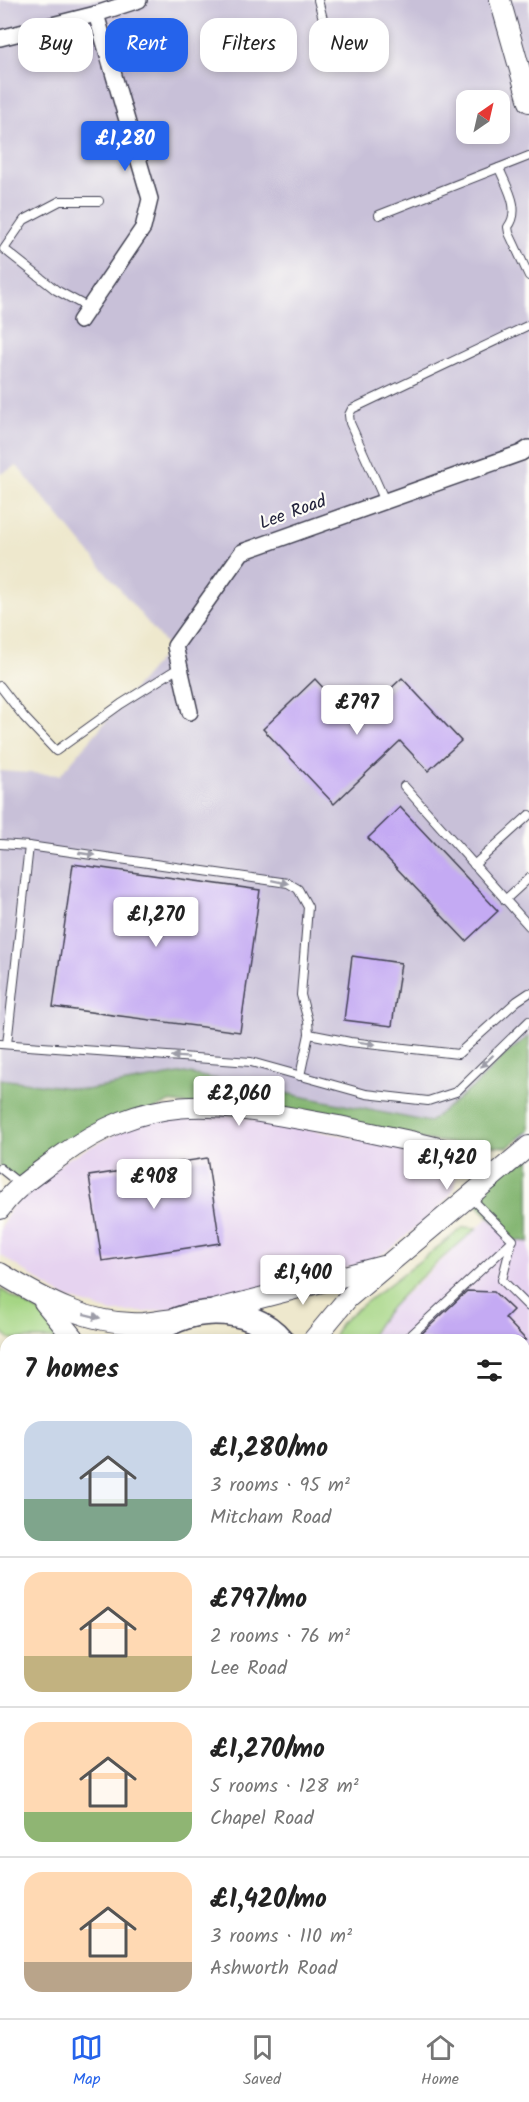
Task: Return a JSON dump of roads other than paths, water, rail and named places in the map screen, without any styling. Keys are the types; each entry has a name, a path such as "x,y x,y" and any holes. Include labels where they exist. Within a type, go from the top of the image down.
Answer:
{"main road":[{"path":"157,1334 178,1319 208,1312 234,1314 258,1322 273,1334"}],"street":[{"path":"500,0 526,80 529,102"},
{"path":"0,38 96,14 133,1"},
{"path":"85,314 143,228 150,199 96,14"},
{"name":"Lee Road","path":"190,712 175,646 242,552 522,453 529,448"},
{"path":"0,1209 8,1197 21,1185 75,1145 140,1114 172,1107 243,1108 356,1129 447,1150 467,1159 491,1178"},
{"path":"318,1334 348,1298 529,1146"},
{"path":"208,1312 389,1264"},
{"path":"0,1274 38,1296 76,1312 118,1322 141,1323 178,1319"},
{"path":"38,1296 71,1334"}],"lane":[{"path":"318,0 323,18"},
{"path":"379,215 529,156"},
{"path":"499,168 514,204 515,213 508,227 509,233 529,276"},
{"path":"85,314 4,249 24,220 60,201 99,201"},
{"path":"385,501 350,423 349,416 352,409 529,325"},
{"path":"0,686 24,717 56,751 121,704 180,667"},
{"path":"404,786 529,926"},
{"path":"474,865 529,815"},
{"path":"0,844 29,846 288,883 298,889 308,908 301,996 309,1034 300,1076"},
{"path":"29,846 3,1044 252,1062 366,1094 428,1101 456,1092 529,1021"},
{"path":"505,900 529,878"},
{"path":"309,1034 458,1054 516,1001 529,993"},
{"path":"0,1168 21,1185"},
{"path":"469,1196 513,1240"},
{"path":"513,1240 502,1280 529,1307"},
{"path":"412,1334 513,1240"}]}
